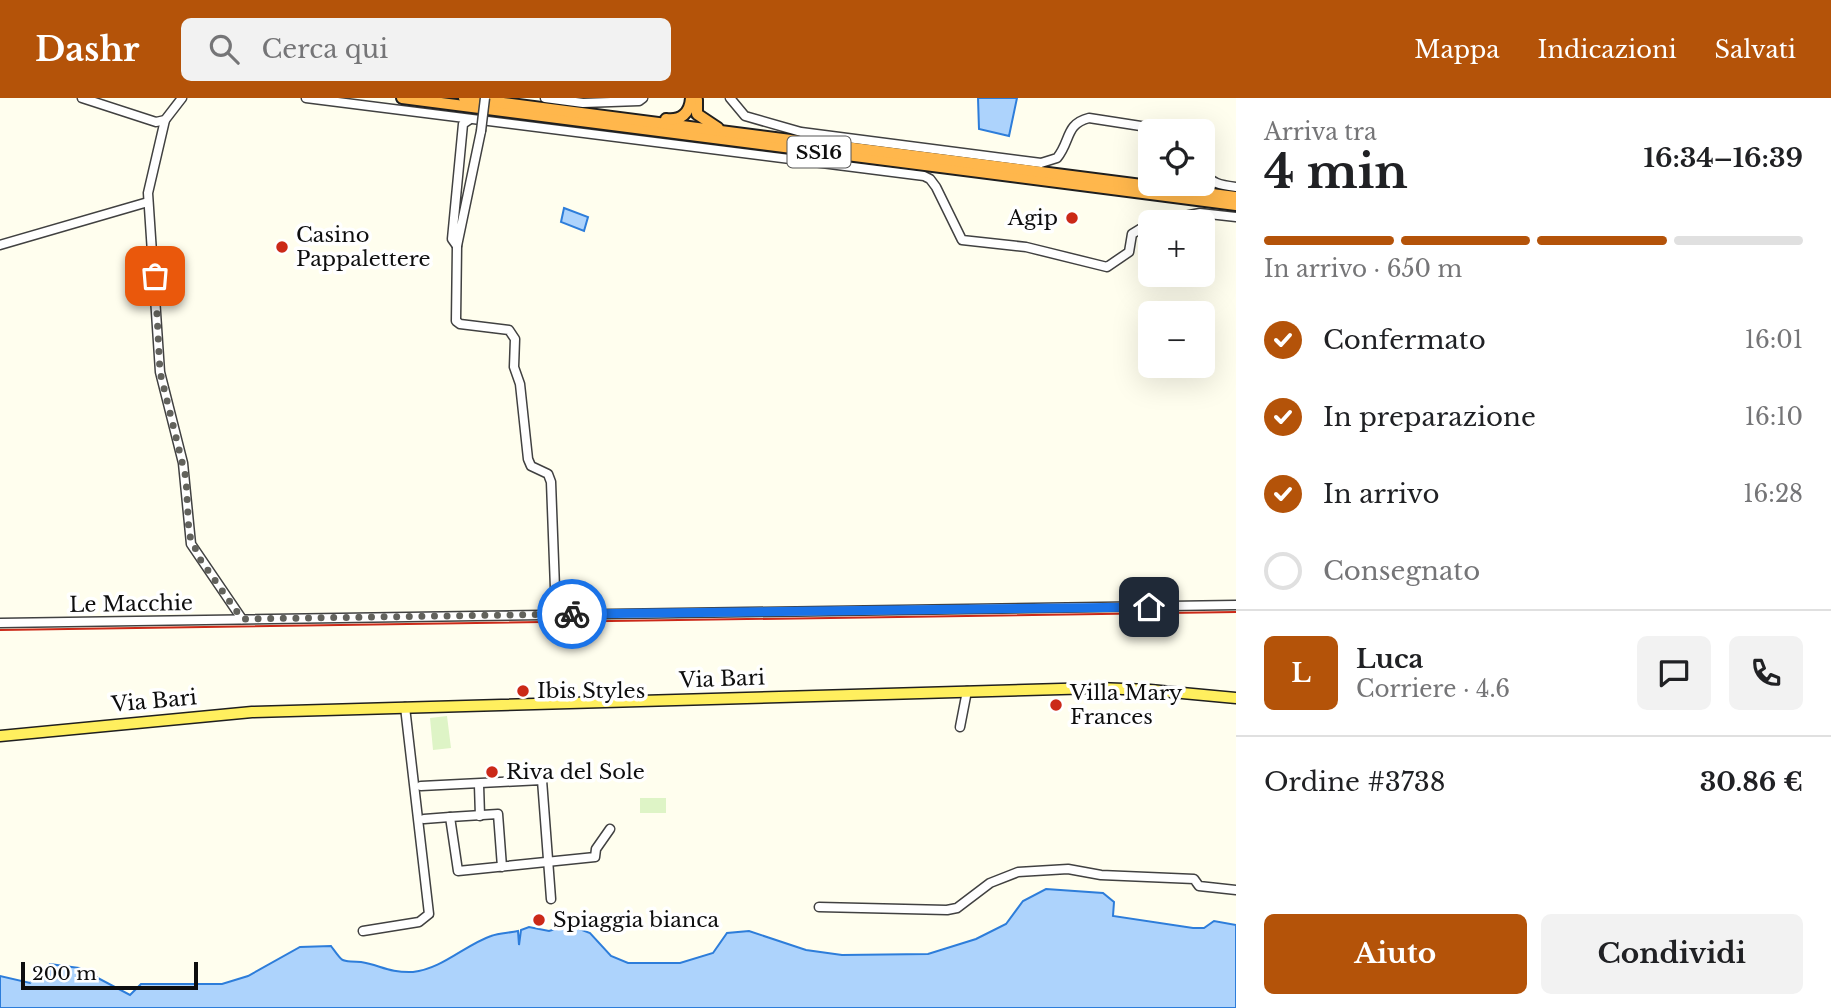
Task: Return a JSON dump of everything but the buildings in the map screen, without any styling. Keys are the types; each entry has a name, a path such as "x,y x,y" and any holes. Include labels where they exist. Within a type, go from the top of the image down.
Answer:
{"highway":[{"name":"SS16","path":"402,98 1236,205"},
{"name":"SS16","path":"464,98 1236,197"},
{"path":"647,121 657,118 675,120 684,116 690,108 691,98"},
{"path":"697,98 697,114 702,120 727,132"}],"main road":[{"name":"Via Bari","path":"0,736 207,715 405,707 1119,688 1236,698"}],"street":[{"path":"82,98 156,122 165,120"},
{"path":"183,98 165,120 148,202 160,372 184,471 189,534 200,559 242,619"},
{"path":"306,98 923,177 930,179 936,187 962,240 1026,247 1107,267 1129,252 1132,234 1138,231"},
{"path":"485,98 481,131 457,246 456,321 460,324 509,330 515,339 514,368 520,384 528,459 531,466 548,474 551,482 556,615"},
{"path":"545,98 583,103 639,101 643,98"},
{"path":"730,98 745,116 801,132 1041,163 1057,158 1070,129 1081,120 1089,118 1138,125"},
{"path":"457,246 452,239 453,222 463,124 469,120"},
{"path":"1215,182 1236,187"},
{"path":"0,245 148,202"},
{"path":"1215,215 1236,217"},
{"name":"Le Macchie","path":"0,624 1236,605"},
{"path":"960,727 967,691"},
{"path":"363,931 419,922 429,914 405,707"},
{"path":"421,786 542,780 551,900"},
{"path":"479,785 480,816"},
{"path":"424,819 498,814 502,867"},
{"path":"450,817 458,871 595,857 596,849 610,829"},
{"path":"818,907 947,910 957,908 990,883 1018,872 1044,870 1194,879 1199,886 1236,890"}],"green space":[{"path":"447,716 451,748 433,750 430,718"},
{"path":"640,798 666,798 666,813 640,813"}],"water":[{"path":"978,98 1017,98 1009,136 979,129"},
{"path":"564,208 588,217 584,231 561,222"},
{"path":"1046,889 1103,893 1114,902 1113,916 1193,928 1204,928 1214,921 1236,925 1236,1008 0,1008 0,976 30,983 50,964 79,968 130,995 141,984 222,984 248,976 300,947 331,946 343,960 413,972 444,962 494,935 518,931 519,945 521,930 529,927 549,931 569,925 590,933 611,956 628,963 680,963 713,953 727,933 749,931 806,950 842,955 928,954 976,939 1006,924 1023,901"}],"railway":[{"path":"0,630 1236,612"}],"way so far":[{"path":"155,276 160,372 186,478 186,510 191,544 242,619 572,614"}],"place":[{"name":"Agip","path":"1072,218"},
{"name":"Casino Pappalettere","path":"282,247"},
{"name":"Ibis Styles","path":"523,691"},
{"name":"Villa Mary Frances","path":"1056,705"},
{"name":"Riva del Sole","path":"492,772"},
{"name":"Spiaggia bianca","path":"539,920"}],"route":[{"path":"572,614 1149,607"}]}
